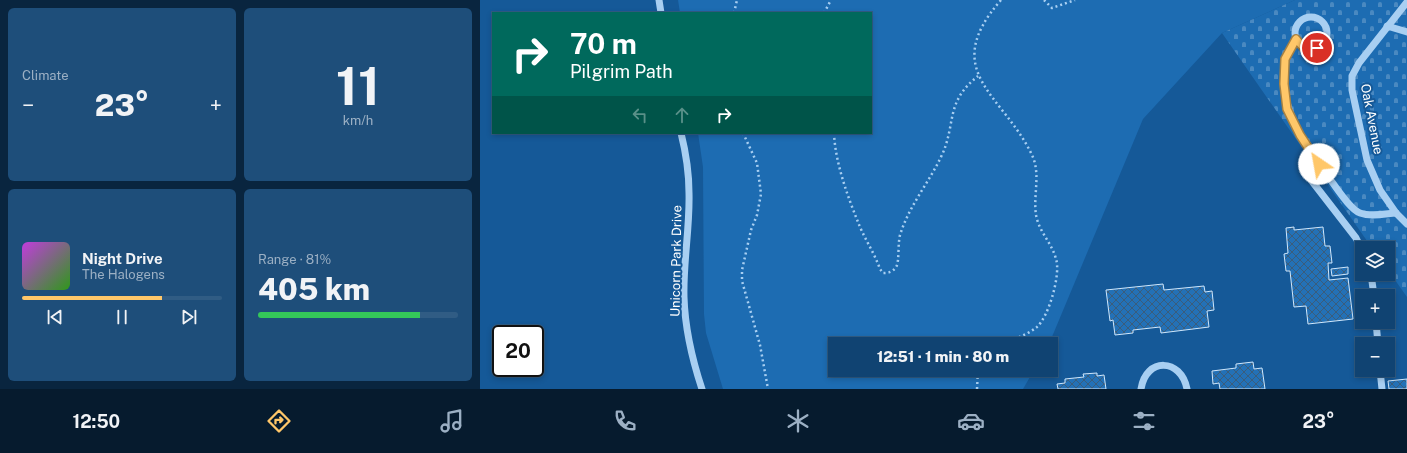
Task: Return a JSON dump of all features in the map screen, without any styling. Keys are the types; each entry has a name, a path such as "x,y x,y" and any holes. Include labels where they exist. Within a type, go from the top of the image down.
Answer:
{"street":[{"path":"659,0 661,12"},
{"name":"Oak Avenue","path":"1407,2 1358,63 1352,76 1352,90 1367,160 1380,190 1396,213 1407,224"},
{"path":"1296,39 1304,48 1317,48 1326,40 1327,28 1324,22 1318,18 1306,18 1296,26 1296,39 1285,59 1284,84 1287,109 1300,135 1343,197 1358,213 1370,216 1396,213"},
{"path":"1387,26 1407,32"},
{"name":"Unicorn Park Drive","path":"681,134 687,164 689,194 684,289 686,326 693,362 702,389"},
{"path":"1311,180 1358,241"},
{"path":"1141,389 1144,376 1148,371 1152,368 1168,366 1175,368 1181,373 1187,389"},
{"path":"1381,377 1382,389"}],"path":[{"path":"734,12 737,0"},
{"path":"825,12 831,0"},
{"path":"1001,0 984,23 977,42 974,55 978,76 981,83 1032,155 1037,173 1035,209 1037,218 1040,230 1054,252 1058,266 1056,279 1042,321 1025,335 1020,337"},
{"path":"1044,0 1052,8 1074,0"},
{"path":"834,134 834,142 842,175 858,222 880,269 883,273 888,273 895,269 898,264 898,242 902,227 943,152 951,117 959,95 978,76"},
{"path":"743,134 757,163 760,194 757,215 751,230 742,270 742,281 760,345 768,389"},
{"path":"977,389 978,377"}],"green space":[{"path":"678,0 1295,0 1222,33 1143,119 1052,337 828,337 828,377 1030,377 1023,389 723,389 706,333 704,314 703,167 698,134 872,134 872,12 680,12"},
{"path":"1295,0 1407,0 1407,297 1395,280 1395,241 1367,241 1222,33"}],"building":[{"path":"1294,227 1294,230 1323,227 1325,246 1330,246 1332,263 1328,263 1329,280 1348,278 1353,319 1308,324 1306,306 1294,307 1290,271 1286,271 1284,254 1288,253 1286,228"},
{"path":"1348,267 1348,274 1332,276 1331,269"},
{"path":"1163,284 1164,290 1204,286 1205,292 1212,291 1214,310 1207,311 1209,327 1161,333 1160,327 1133,330 1133,333 1115,335 1113,320 1110,321 1106,290"},
{"path":"1253,362 1254,369 1262,368 1265,389 1220,389 1219,383 1213,384 1212,371 1236,368 1236,364"},
{"path":"1097,373 1097,376 1104,375 1106,389 1058,389 1057,384 1065,383 1065,379 1084,377 1083,374"},
{"path":"1407,379 1407,389 1389,389 1388,381"}],"route":[{"path":"1317,48 1304,48 1296,39 1285,59 1284,84 1287,109 1300,135 1319,164"}]}
